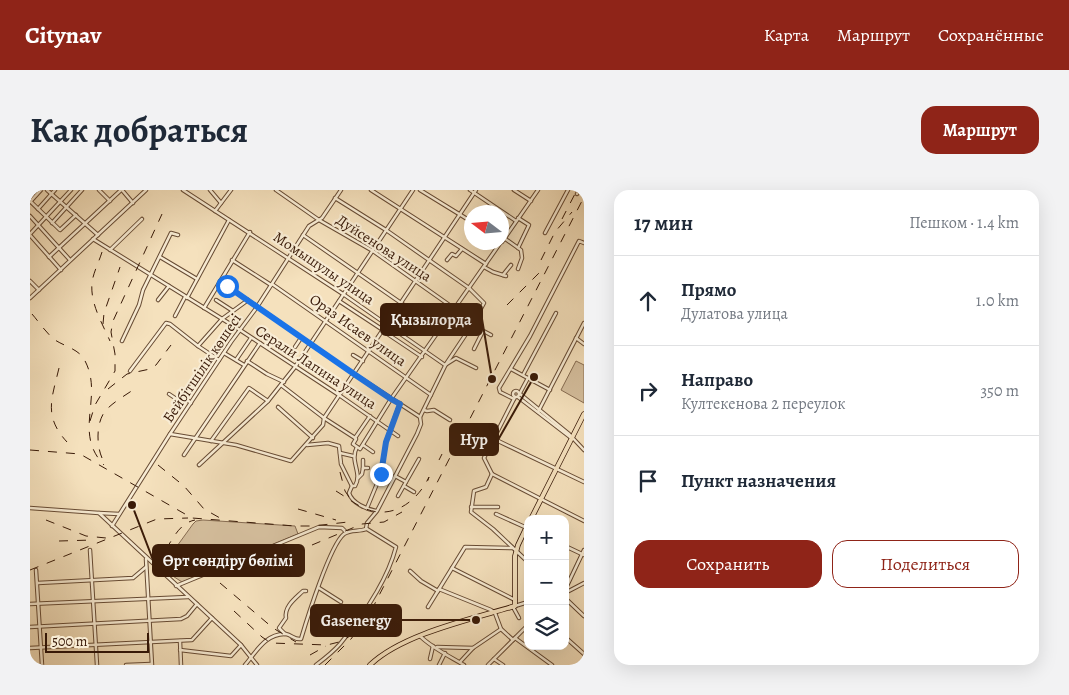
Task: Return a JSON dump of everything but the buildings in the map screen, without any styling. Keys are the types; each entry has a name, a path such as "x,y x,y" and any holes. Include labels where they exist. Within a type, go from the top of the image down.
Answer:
{"main road":[{"path":"533,515 584,414"},
{"path":"370,665 382,654 420,636 514,606 515,549 524,532"}],"street":[{"path":"41,190 30,201 60,230 76,215"},
{"path":"47,190 98,235"},
{"path":"38,209 55,190"},
{"path":"61,270 30,235 71,190"},
{"path":"52,223 82,190"},
{"path":"99,190 110,201"},
{"path":"49,257 122,190 133,203"},
{"path":"30,298 146,190"},
{"name":"Момышулы улица","path":"183,190 343,294 445,365"},
{"path":"210,190 221,203"},
{"path":"215,210 231,190"},
{"name":"Дуйсенова улица","path":"276,190 319,220 373,251 455,309"},
{"name":"Бейбітшілік көшесі","path":"112,526 170,434 257,307 309,226 322,218 341,190"},
{"path":"371,190 462,249 493,272 505,276 511,265"},
{"path":"199,465 268,401 284,382 413,190"},
{"path":"420,190 464,217"},
{"path":"470,190 475,191 529,225 518,248"},
{"path":"514,190 531,200"},
{"path":"509,231 538,190"},
{"path":"545,232 568,190"},
{"path":"577,194 579,190"},
{"path":"170,434 249,448 292,461 323,425 324,418 475,191"},
{"path":"335,198 430,260 469,288 484,302 472,325 445,365 420,417 421,424 417,434 377,511 367,523 366,529"},
{"path":"30,216 70,260"},
{"path":"309,226 314,216"},
{"path":"110,250 142,219"},
{"path":"175,316 230,220"},
{"path":"204,308 250,232"},
{"path":"122,341 171,233 178,235"},
{"path":"303,235 440,330"},
{"name":"Серали Лапина улица","path":"93,239 240,330 398,436"},
{"path":"584,243 579,241 530,336 511,369 508,370 499,390 517,396 584,450"},
{"path":"509,244 518,248 522,253 518,269"},
{"path":"447,260 452,254 456,256 462,249"},
{"path":"370,416 353,444 360,449 391,399 426,352 496,250"},
{"path":"160,257 197,279"},
{"name":"Ораз Исаев улица","path":"232,260 326,320 431,395"},
{"path":"30,281 39,290"},
{"path":"220,281 301,338 420,417"},
{"path":"158,300 169,286"},
{"path":"216,300 233,311"},
{"path":"198,346 222,319 248,300"},
{"path":"339,300 422,357"},
{"path":"522,375 556,313"},
{"path":"463,317 472,325 491,335"},
{"path":"130,371 166,323 219,360"},
{"path":"538,412 584,323"},
{"path":"474,349 483,331"},
{"path":"236,360 251,338"},
{"path":"295,347 301,338"},
{"path":"576,338 584,344"},
{"path":"184,454 260,343"},
{"path":"224,353 244,365"},
{"path":"452,354 476,368"},
{"path":"353,355 363,361"},
{"path":"445,365 456,358"},
{"path":"247,361 284,382"},
{"path":"511,369 550,390"},
{"path":"528,378 484,458 492,474 584,521"},
{"path":"281,385 324,418 355,438"},
{"path":"211,441 249,388 268,401"},
{"path":"169,394 181,402 185,398 191,403"},
{"path":"367,508 381,474 386,442 400,404"},
{"path":"278,407 312,438"},
{"path":"424,410 427,412 434,410 450,420"},
{"path":"494,439 584,482"},
{"path":"306,445 328,443 339,446 341,464 353,486"},
{"path":"363,445 373,452"},
{"path":"357,447 353,456 358,478"},
{"path":"340,453 353,456"},
{"path":"398,496 419,459"},
{"path":"363,460 362,474 349,493 350,498 367,508 377,511"},
{"path":"363,469 368,468"},
{"path":"492,474 486,487 474,491 471,512 493,529 526,560"},
{"path":"395,476 406,482"},
{"path":"579,480 584,478"},
{"path":"404,486 414,492"},
{"path":"472,507 498,507"},
{"path":"30,508 120,514"},
{"path":"99,513 241,645 256,665"},
{"path":"496,514 524,526"},
{"path":"176,586 319,527 342,528 347,532"},
{"path":"306,591 303,591 287,607 285,612 286,618 279,628 285,634 297,640 301,639 328,562 341,536 347,532 366,529 396,547 393,559 362,617 340,644 316,665"},
{"path":"428,607 465,547 515,549"},
{"path":"569,548 583,555"},
{"path":"90,550 97,665"},
{"path":"569,585 584,550"},
{"path":"126,665 151,664 146,558"},
{"path":"38,583 133,578 146,567"},
{"path":"452,568 515,600"},
{"path":"36,570 42,665"},
{"path":"410,571 421,581 439,590 495,612 501,629 552,665"},
{"path":"569,590 584,583"},
{"path":"319,588 341,602"},
{"path":"30,604 188,597"},
{"path":"569,602 584,616"},
{"path":"519,618 514,606 524,603"},
{"path":"30,627 184,618 197,604"},
{"path":"30,648 192,640 212,618"},
{"path":"460,662 473,648 501,629"},
{"path":"488,665 524,629"},
{"path":"245,665 267,639 285,634"},
{"path":"420,636 464,665"},
{"path":"180,640 181,665"},
{"path":"569,641 584,654"},
{"path":"180,650 231,656 241,645"},
{"path":"435,647 473,648"},
{"path":"430,660 435,647"},
{"path":"439,665 445,653"},
{"path":"494,659 503,665"}],"shaded area":[{"path":"576,361 584,365 584,403 561,390"},
{"path":"196,521 295,526 298,534 182,582 165,571 172,553 193,524"}],"railway":[{"path":"562,219 577,190"},
{"path":"325,665 351,639 370,613 584,197"},
{"path":"541,260 555,232 572,212"},
{"path":"90,421 95,405 115,371 115,354 111,332 113,321 162,214"},
{"path":"102,252 94,275 92,290 97,313 110,341"},
{"path":"103,324 104,313 120,267"},
{"path":"507,305 543,269"},
{"path":"32,314 52,337 75,350 84,359 90,373 90,440 95,452 104,465"},
{"path":"108,389 127,374 150,369 156,365 171,345"},
{"path":"59,368 51,406 55,424 59,433 67,442"},
{"path":"102,458 98,432 103,414 110,406 133,390"},
{"path":"30,450 80,454 192,518 295,526 348,522"},
{"path":"439,460 442,454"},
{"path":"158,465 184,486 204,509 220,518"},
{"path":"340,472 345,491 351,500"},
{"path":"336,491 366,509 386,512 404,506 412,500 429,477 426,486"},
{"path":"298,509 336,520"},
{"path":"312,545 362,524 384,522 402,512"},
{"path":"30,570 157,519 188,518"},
{"path":"46,520 86,536 106,538"},
{"path":"166,549 181,527 195,520"},
{"path":"59,541 93,540"},
{"path":"220,583 273,628 296,642"},
{"path":"234,611 271,643 327,645 339,642 352,635"},
{"path":"310,655 326,646"}],"place":[{"name":"Нур","path":"534,377"},
{"name":"Қызылорда","path":"492,379"},
{"name":"Өрт сөндіру бөлімі","path":"132,505"},
{"name":"Gasenergy","path":"476,620"}],"route":[{"path":"227,286 400,404 386,442 381,474"}]}
